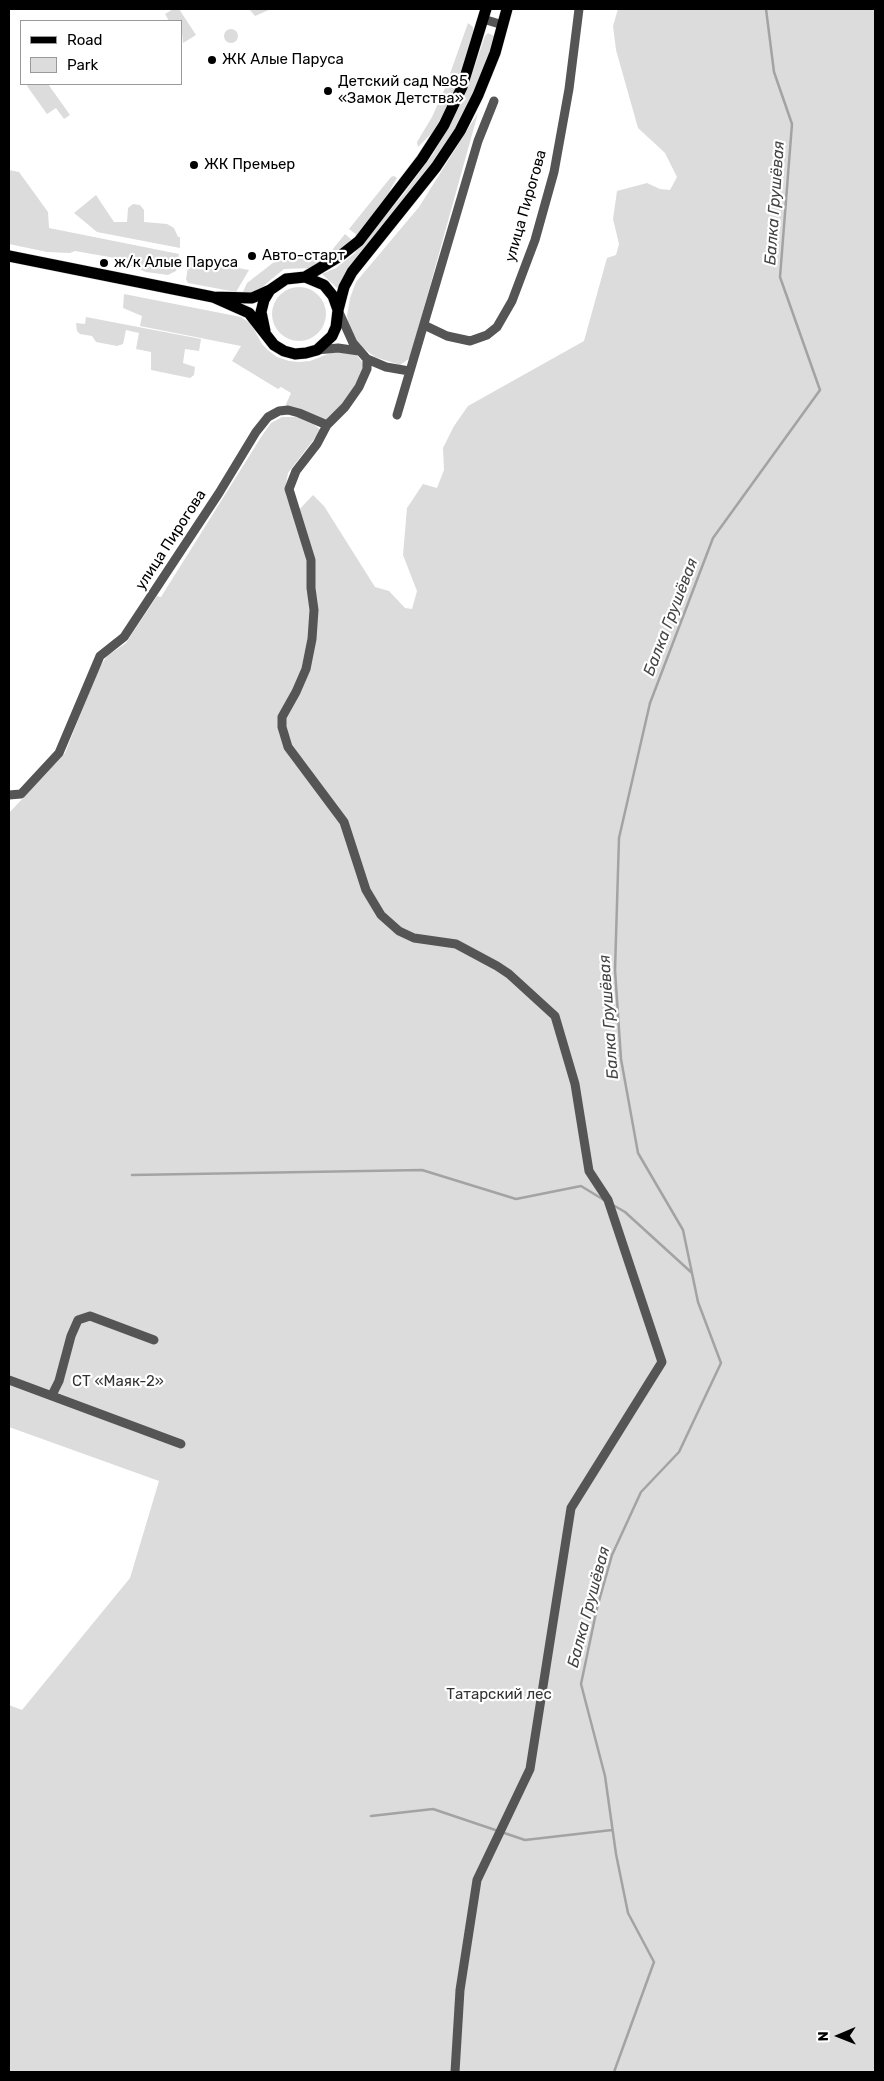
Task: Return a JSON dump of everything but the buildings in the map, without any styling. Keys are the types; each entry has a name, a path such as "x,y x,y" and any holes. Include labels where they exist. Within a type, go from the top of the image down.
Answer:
{"main road":[{"path":"213,298 248,314 274,344 284,351 295,354 317,350 332,336 336,327 344,286 352,272 436,167 460,131 492,61 507,9"},
{"path":"9,256 213,298 252,298 270,290 286,279 305,277 340,256 358,242 422,159 444,125 462,87 485,14"},
{"path":"305,277 319,282 329,290 338,310"},
{"path":"267,336 262,325 261,312 264,300 270,290"}],"street":[{"name":"улица Пирогова","path":"424,324 447,336 470,341 487,336 497,327 512,301 535,240 554,172 569,89 579,9"},
{"path":"485,14 503,25"},
{"path":"398,415 478,141 494,101"},
{"path":"338,310 349,335 359,351 367,359 386,367 409,372"},
{"path":"317,350 332,348 359,351"},
{"path":"367,359 367,369 359,387 345,407 327,425 317,444 299,467 290,489 311,560 311,588 314,610 312,638 306,669 282,717 282,727 288,746 344,822 366,890 381,915 398,931 414,938 456,944 497,966 509,974 555,1016 575,1084 589,1171 608,1200 662,1362 571,1508 530,1769 477,1880 460,1990 454,2072"},
{"name":"улица Пирогова","path":"9,795 21,794 59,754 100,656 124,637 219,493 256,432 268,418 279,410 288,410 327,425"},
{"path":"52,1395 59,1382 71,1336 78,1320 90,1316 154,1340"},
{"path":"9,1380 181,1444"}],"green space":[{"path":"173,9 179,9 196,35 183,43 182,20 168,20 165,14"},
{"path":"249,9 271,9 255,16"},
{"name":"Татарский лес","path":"618,9 875,9 875,2072 9,2072 9,1705 22,1710 130,1578 159,1481 9,1427 9,813 65,753 98,670 107,656 126,643 157,596 161,597 263,434 271,423 282,417 297,417 321,430 288,473 286,495 294,515 313,495 324,506 375,587 389,591 405,608 412,609 417,591 403,555 407,508 423,484 437,488 444,470 443,448 454,426 468,406 584,341 607,258 616,255 619,244 613,219 617,191 647,183 660,189 670,190 677,177 665,153 638,128 616,50 613,26"},
{"path":"468,23 473,27 473,34 454,92 435,130 418,147 417,142 432,117 445,88"},
{"path":"228,29 234,29 238,36 234,43 228,43 224,39 224,33"},
{"path":"488,33 494,36 495,39 470,105 438,158 338,289 322,274 336,268 354,254 402,196 433,154 463,100 485,36"},
{"path":"49,85 70,115 64,119 56,108 47,114 27,86"},
{"path":"478,113 410,358 400,365 375,357 358,344 350,333 347,316 350,298 356,282 419,207"},
{"path":"9,170 19,172 48,212 49,228 179,254 176,271 168,275 146,272 122,262 121,259 75,251 70,253 47,252 9,244"},
{"path":"391,177 397,178 383,202 357,235 349,229"},
{"path":"96,195 114,222 127,222 128,208 133,204 140,205 144,210 144,222 167,224 174,228 178,237 180,237 180,248 97,232 74,213"},
{"path":"345,234 352,240 314,268 284,269 256,292 242,294 247,283 278,259 296,256 324,260"},
{"path":"193,259 249,270 236,292 188,283 186,279 189,261"},
{"path":"299,287 309,289 318,295 324,304 326,314 324,324 318,333 309,339 299,341 289,339 280,333 274,324 272,314 274,304 280,295 289,289"},
{"path":"124,294 241,317 251,324 262,344 269,351 277,357 289,361 310,361 333,352 355,353 363,363 364,368 344,406 327,421 287,407 286,404 291,393 281,387 278,389 232,361 241,346 140,326 142,316 123,308"},
{"path":"86,317 201,339 199,351 185,349 183,363 195,367 194,375 190,378 151,370 151,352 136,349 139,333 126,330 123,344 117,346 96,342 92,336 80,334 77,331 76,323 85,324"}],"waterway":[{"name":"Балка Грушёвая","path":"614,2072 654,1962 628,1913 616,1854 605,1776 581,1684 597,1608 612,1555 641,1492 679,1452 721,1363 698,1302 683,1230 638,1153 621,1059 615,970 619,838 650,703 713,538 820,390 780,277 792,124 774,72 766,9"},
{"path":"132,1175 422,1170 516,1199 581,1186 604,1200"},
{"path":"613,1205 625,1212 692,1273"},
{"path":"371,1816 433,1809 525,1840 612,1830"}],"place":[{"name":"ЖК Алые Паруса","path":"212,60"},
{"name":"Детский сад №85 «Замок Детства»","path":"328,91"},
{"name":"ЖК Премьер","path":"194,165"},
{"name":"Авто-старт","path":"252,256"},
{"name":"ж/к Алые Паруса","path":"104,263"}],"park label":[{"name":"СТ «Маяк-2»","path":"118,1382"}]}
